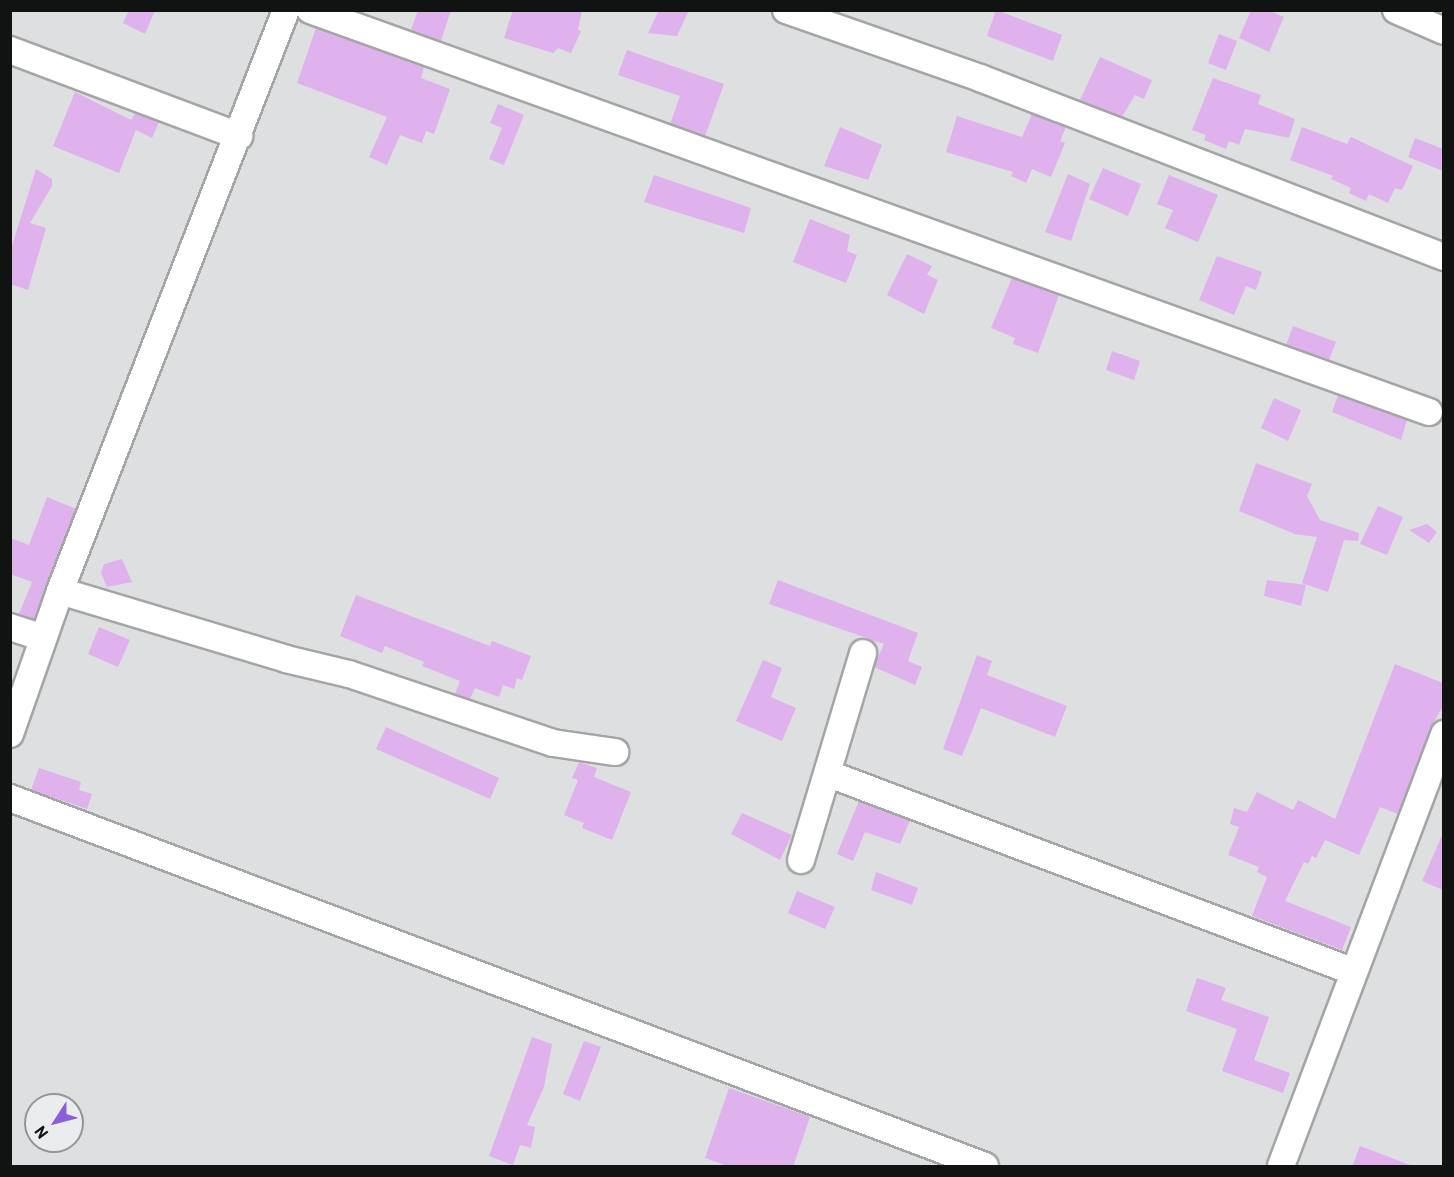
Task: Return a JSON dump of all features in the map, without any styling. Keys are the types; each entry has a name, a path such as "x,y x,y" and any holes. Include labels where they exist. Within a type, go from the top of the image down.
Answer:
{"street":[{"path":"10,734 60,591 239,136 286,10"},
{"path":"310,10 1429,412"},
{"path":"786,10 980,78 1443,257"},
{"path":"1396,10 1443,31"},
{"path":"10,50 239,136"},
{"path":"60,591 286,659 349,674 553,743 615,752"},
{"path":"10,627 43,638"},
{"path":"801,860 829,774 863,653"},
{"path":"1281,1167 1352,971 1443,734"},
{"path":"829,774 1352,971"},
{"path":"10,798 985,1167"}],"building":[{"path":"129,10 155,10 145,34 123,23"},
{"path":"418,10 451,10 441,41 411,30"},
{"path":"513,10 582,10 578,30 581,31 571,53 558,48 553,53 504,38"},
{"path":"659,10 689,10 677,36 648,33"},
{"path":"996,10 1062,35 1053,61 987,36"},
{"path":"1251,10 1268,10 1284,17 1269,52 1239,38"},
{"path":"316,28 424,67 421,78 450,89 434,134 426,131 422,143 400,135 387,165 369,157 387,117 297,83"},
{"path":"1219,34 1237,41 1226,70 1208,63"},
{"path":"627,50 724,84 705,136 670,124 680,96 618,75"},
{"path":"1100,57 1152,80 1144,99 1135,95 1122,117 1080,100"},
{"path":"1213,78 1261,95 1258,104 1295,119 1289,138 1245,129 1239,145 1229,141 1226,149 1204,140 1206,135 1192,130"},
{"path":"75,92 131,120 135,113 159,122 152,138 136,130 119,173 53,146"},
{"path":"498,104 524,115 504,165 489,159 502,128 490,123"},
{"path":"1032,114 1066,127 1060,141 1065,143 1051,177 1032,169 1026,183 1011,176 1013,172 946,152 957,116 1022,137"},
{"path":"840,127 882,145 868,180 824,166"},
{"path":"1302,127 1347,144 1351,137 1413,166 1402,190 1395,188 1388,203 1369,194 1366,201 1349,193 1351,188 1331,179 1333,176 1290,160"},
{"path":"1415,138 1443,149 1443,171 1408,157"},
{"path":"1103,168 1141,184 1128,216 1089,199"},
{"path":"36,169 52,179 52,186 30,223 46,228 28,290 10,284 10,252"},
{"path":"1068,174 1090,184 1071,241 1045,232"},
{"path":"654,175 751,208 744,233 644,202"},
{"path":"1169,175 1218,195 1198,242 1165,228 1173,210 1157,204"},
{"path":"810,219 850,235 847,251 857,255 846,283 793,262"},
{"path":"907,254 932,266 927,275 938,280 924,314 887,295"},
{"path":"1217,256 1262,272 1256,290 1246,286 1234,315 1199,300"},
{"path":"1012,278 1059,295 1038,353 1013,344 1015,338 991,328"},
{"path":"1293,326 1336,342 1329,360 1286,345"},
{"path":"1112,351 1140,361 1134,380 1106,370"},
{"path":"1338,395 1407,420 1401,440 1332,412"},
{"path":"1274,398 1301,410 1288,441 1261,428"},
{"path":"1256,463 1312,484 1307,496 1320,520 1359,533 1358,541 1344,540 1328,592 1302,583 1317,537 1295,534 1239,511"},
{"path":"47,497 76,509 34,619 19,614 32,582 10,574 10,538 29,545"},
{"path":"1378,506 1403,517 1387,555 1360,544"},
{"path":"1427,524 1437,532 1429,543 1409,530"},
{"path":"122,559 132,582 107,587 101,573 104,564"},
{"path":"778,580 918,633 908,661 922,667 915,685 874,667 884,644 769,604"},
{"path":"1267,580 1306,585 1301,606 1264,596"},
{"path":"356,595 490,646 492,641 531,656 522,680 517,678 514,689 503,685 499,697 475,688 470,699 455,694 460,681 422,666 424,662 385,646 382,653 340,636"},
{"path":"99,627 130,640 118,667 88,654"},
{"path":"977,655 992,661 987,675 1067,706 1055,737 981,708 962,756 943,749"},
{"path":"763,660 782,668 771,697 796,708 782,741 736,721"},
{"path":"1395,664 1443,683 1443,706 1430,729 1398,814 1380,807 1359,855 1325,840 1316,858 1312,856 1308,864 1304,862 1285,901 1351,927 1342,950 1252,916 1267,877 1257,872 1259,867 1228,855 1239,827 1230,824 1234,808 1247,812 1257,792 1293,810 1298,800 1335,819"},
{"path":"386,727 499,778 490,799 376,749"},
{"path":"579,762 597,768 594,777 631,792 612,840 582,828 584,823 564,815 578,780 572,778"},
{"path":"39,768 81,782 79,790 92,794 87,809 31,790"},
{"path":"859,801 910,820 900,844 865,832 853,861 837,854"},
{"path":"742,813 792,835 780,860 731,834"},
{"path":"1443,833 1443,890 1422,881"},
{"path":"876,872 918,888 912,905 871,890"},
{"path":"797,891 835,907 825,929 788,913"},
{"path":"1197,978 1226,988 1221,1000 1269,1017 1254,1060 1290,1073 1283,1093 1222,1071 1237,1029 1186,1011"},
{"path":"532,1037 552,1044 544,1087 527,1125 535,1127 531,1148 520,1145 513,1165 489,1156"},
{"path":"584,1041 601,1047 580,1101 563,1094"},
{"path":"729,1088 810,1117 793,1167 730,1167 705,1158"},
{"path":"1360,1146 1410,1165 1410,1167 1352,1167"}]}
